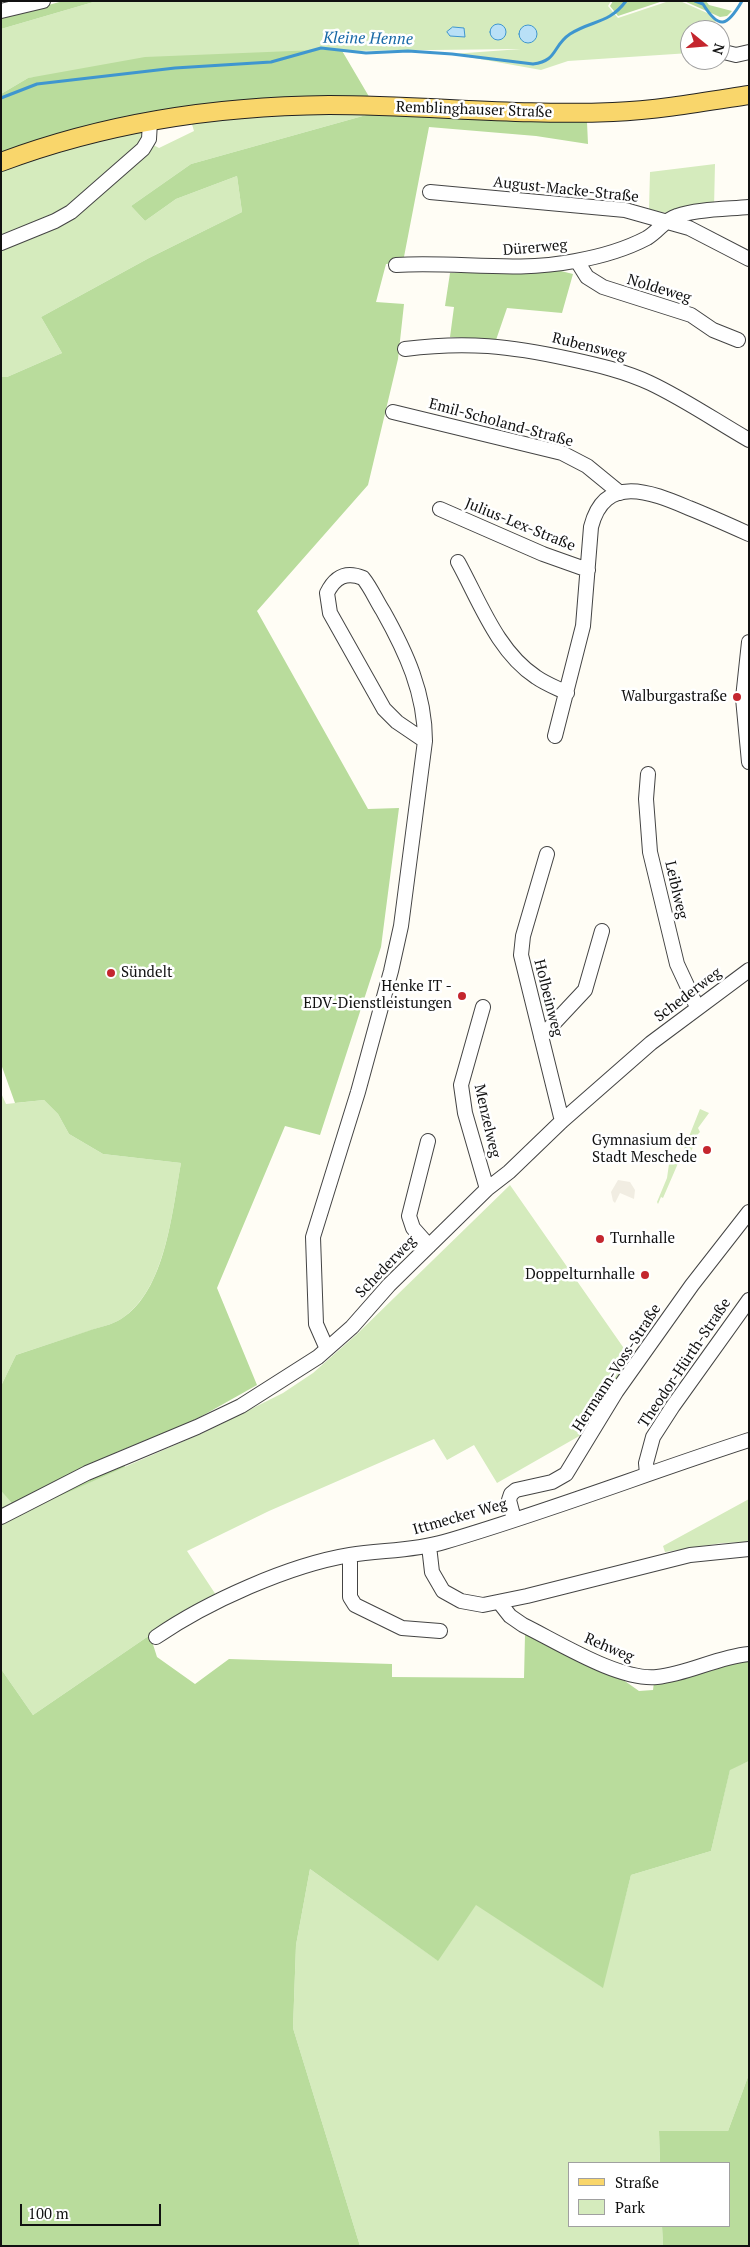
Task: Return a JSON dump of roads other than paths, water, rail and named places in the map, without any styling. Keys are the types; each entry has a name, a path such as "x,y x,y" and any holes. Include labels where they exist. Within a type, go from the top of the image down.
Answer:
{"main road":[{"name":"Remblinghauser Straße","path":"1,162 69,140 150,122 198,114 258,108 330,105 506,112 595,113 667,107 749,95"}],"street":[{"path":"1,11 43,1"},
{"path":"730,54 736,55 749,52"},
{"path":"1,243 56,221 79,206 144,149 149,139 150,122"},
{"name":"August-Macke-Straße","path":"430,192 615,208 665,220 706,235 749,258"},
{"path":"665,220 680,214 749,207"},
{"name":"Dürerweg","path":"396,265 425,264 503,268 577,261 635,243 654,233 665,220"},
{"name":"Noldeweg","path":"577,261 587,277 603,288 691,315 713,330 738,340"},
{"name":"Rubensweg","path":"405,349 463,344 496,345 522,348 613,368 656,386 749,440"},
{"name":"Emil-Scholand-Straße","path":"393,412 562,453 587,466 620,493"},
{"path":"555,736 582,626 590,532 595,516 606,502 620,493 641,490 655,493 749,534"},
{"name":"Julius-Lex-Straße","path":"440,509 543,554 588,570"},
{"path":"458,562 507,651 536,677 567,693"},
{"path":"327,1349 316,1324 312,1237 358,1092 391,971 401,926 425,740 425,718 415,677 387,619 363,578 349,574 339,577 327,593 330,613 384,709 397,722 425,740"},
{"path":"749,642 743,692 749,762"},
{"name":"Leiblweg","path":"648,774 646,799 650,852 677,964 697,1007"},
{"name":"Holbeinweg","path":"548,854 523,936 521,950 531,1002 562,1121"},
{"path":"541,1037 585,990 602,931"},
{"name":"Schederweg","path":"1,1517 87,1473 198,1427 240,1406 287,1378 327,1349 352,1327 389,1285 487,1189 509,1172 562,1121 651,1043 749,970"},
{"name":"Menzelweg","path":"483,1007 472,1031 463,1075 462,1095 487,1189"},
{"path":"428,1141 409,1219 413,1228 429,1246"},
{"name":"Hermann-Voss-Straße","path":"514,1519 509,1500 510,1494 516,1490 552,1482 566,1474 616,1392 692,1285 749,1212"},
{"name":"Theodor-Hürth-Straße","path":"647,1474 646,1462 653,1437 749,1300"},
{"name":"Ittmecker Weg","path":"156,1637 180,1622 266,1581 301,1568 350,1555 428,1546 749,1440"},
{"path":"428,1546 432,1572 443,1591 455,1599 483,1604 499,1602 690,1555 749,1548"},
{"path":"350,1555 350,1597 355,1605 402,1628 440,1631"},
{"name":"Rehweg","path":"499,1602 510,1616 524,1625 614,1669 638,1677 666,1676 716,1660 749,1654"}],"water":[{"path":"495,24 501,24 506,29 504,38 495,40 490,35 490,29"},
{"path":"524,25 532,25 537,30 535,41 524,43 519,38 519,30"},
{"path":"453,27 464,28 465,37 450,36 447,32"}],"waterway":[{"name":"Kleine Henne","path":"1,98 37,84 175,68 271,62 321,48 366,53 408,51 452,54 533,64 547,60 560,43 570,34 607,18 626,1"},
{"name":"Kleine Henne","path":"695,1 703,4 714,18 723,22 732,16 742,1"}],"place":[{"name":"Walburgastraße","path":"737,697"},
{"name":"Sündelt","path":"111,973"},
{"name":"Henke IT - EDV-Dienstleistungen","path":"462,996"},
{"name":"Gymnasium der Stadt Meschede","path":"707,1150"},
{"name":"Turnhalle","path":"600,1239"},
{"name":"Doppelturnhalle","path":"645,1275"}]}
